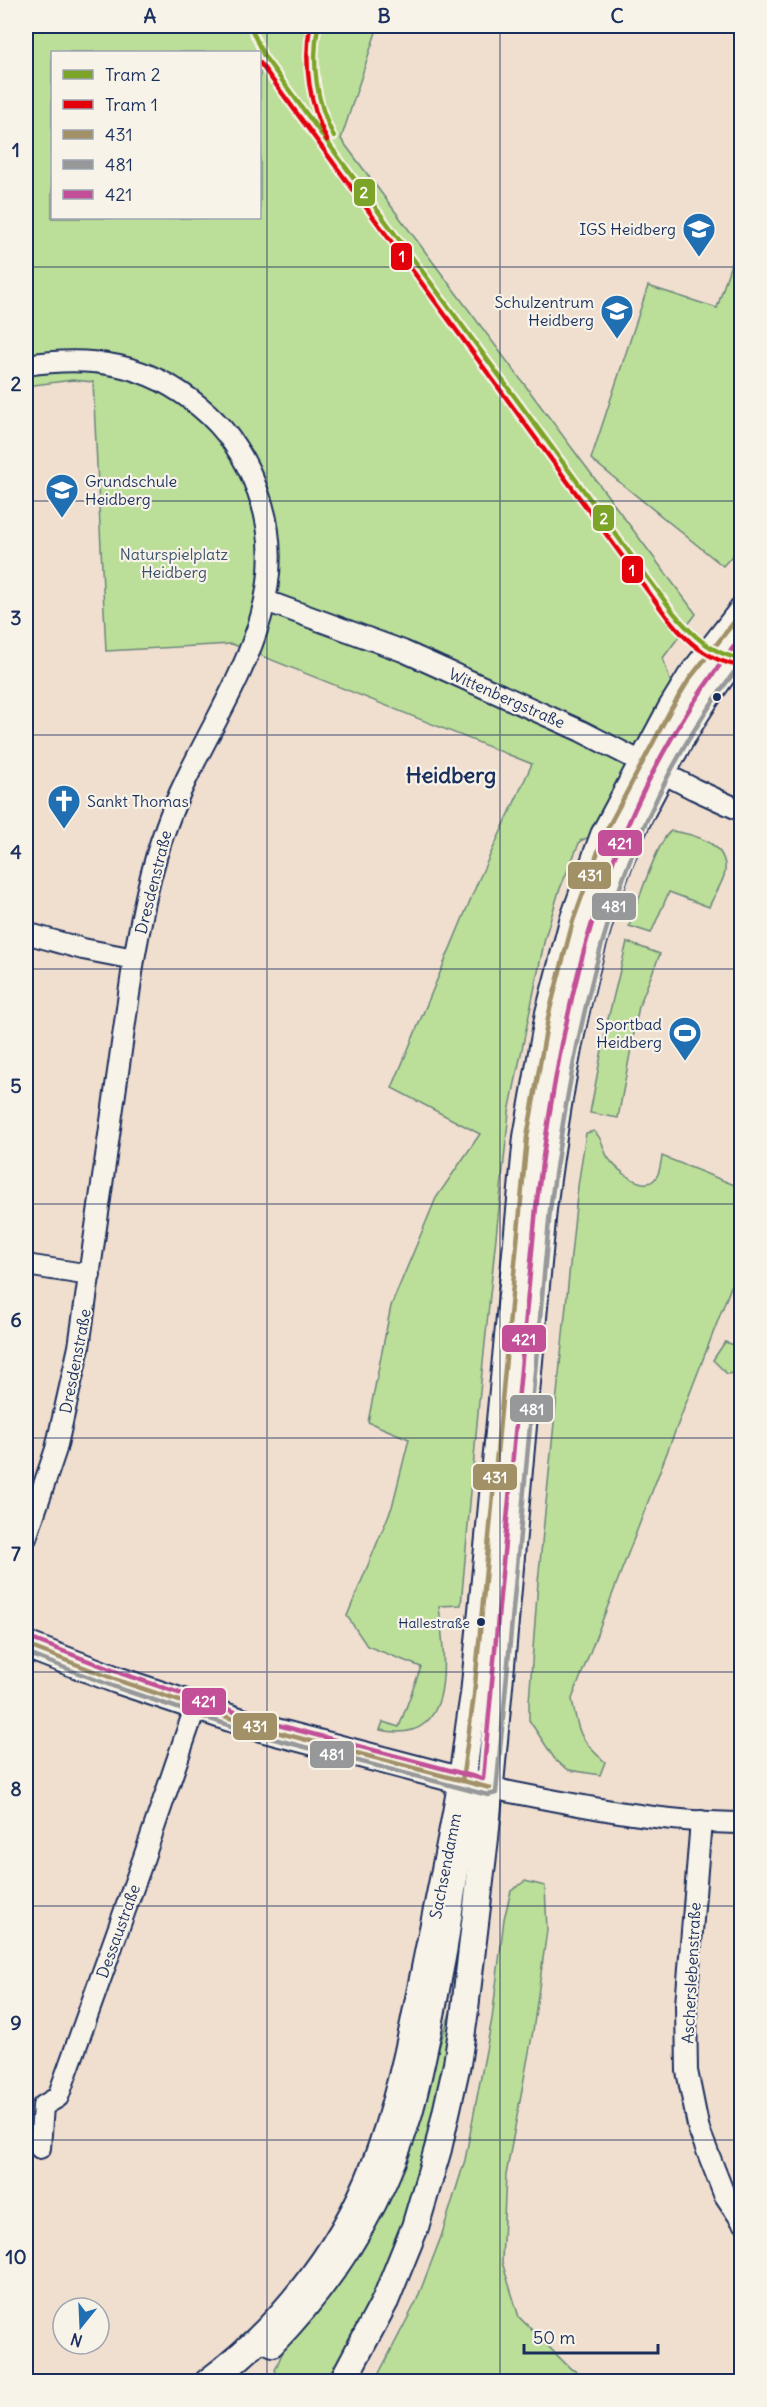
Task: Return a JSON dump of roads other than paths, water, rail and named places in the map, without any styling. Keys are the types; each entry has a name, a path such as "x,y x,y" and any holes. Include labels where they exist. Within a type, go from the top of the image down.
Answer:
{"street":[{"name":"Dresdenstraße","path":"26,365 85,360 133,369 162,382 193,401 214,418 234,443 249,468 262,501 270,554 266,601 251,649 231,693 196,757 166,827 144,906 134,959 90,1275 69,1400 56,1449 26,1538"},
{"name":"Wittenbergstraße","path":"266,601 403,651 581,732 741,811"},
{"name":"Sachsendamm","path":"342,2382 368,2337 415,2227 438,2149 464,2018 490,1788 539,1256 552,1139 574,1012 612,883 670,709 690,678 741,611"},
{"name":"Sachsendamm","path":"208,2382 259,2340 292,2301 336,2242 358,2203 381,2148 405,2069 462,1781 474,1695 520,1206 537,1075 561,966 588,877 604,835 652,768 691,721 741,649"},
{"path":"26,933 83,949 134,959"},
{"path":"26,1265 90,1275"},
{"path":"26,1645 195,1708 325,1746 490,1788 616,1811 700,1821 741,1823"},
{"name":"Dessaustraße","path":"40,2148 44,2106 58,2097 195,1708"},
{"name":"Sachsendamm","path":"259,2340 273,2346 296,2322 349,2252 382,2191 411,2115 422,2073 446,1954 466,1833 479,1801 490,1788"},
{"name":"Ascherslebenstraße","path":"700,1821 686,2005 687,2071 699,2130 724,2194 741,2221"}],"tram line":[{"name":"2","path":"250,26 264,56 673,612 703,642 721,653 742,659"},
{"name":"1","path":"310,26 307,56 309,84 316,112 327,140"},
{"name":"2","path":"318,26 315,69 319,97 334,137"},
{"name":"1","path":"261,64 667,617 682,634 708,655 741,666"}],"place":[{"name":"IGS Heidberg","path":"699,258"},
{"name":"Schulzentrum Heidberg","path":"617,340"},
{"name":"Grundschule Heidberg","path":"62,519"},
{"name":"Sankt Thomas","path":"64,830"},
{"name":"Sportbad Heidberg","path":"685,1062"},
{"name":"Hallestraße","path":"481,1622"}],"district":[{"name":"Heidberg","path":"451,775"}],"park label":[{"name":"Naturspielplatz Heidberg","path":"174,563"}]}
